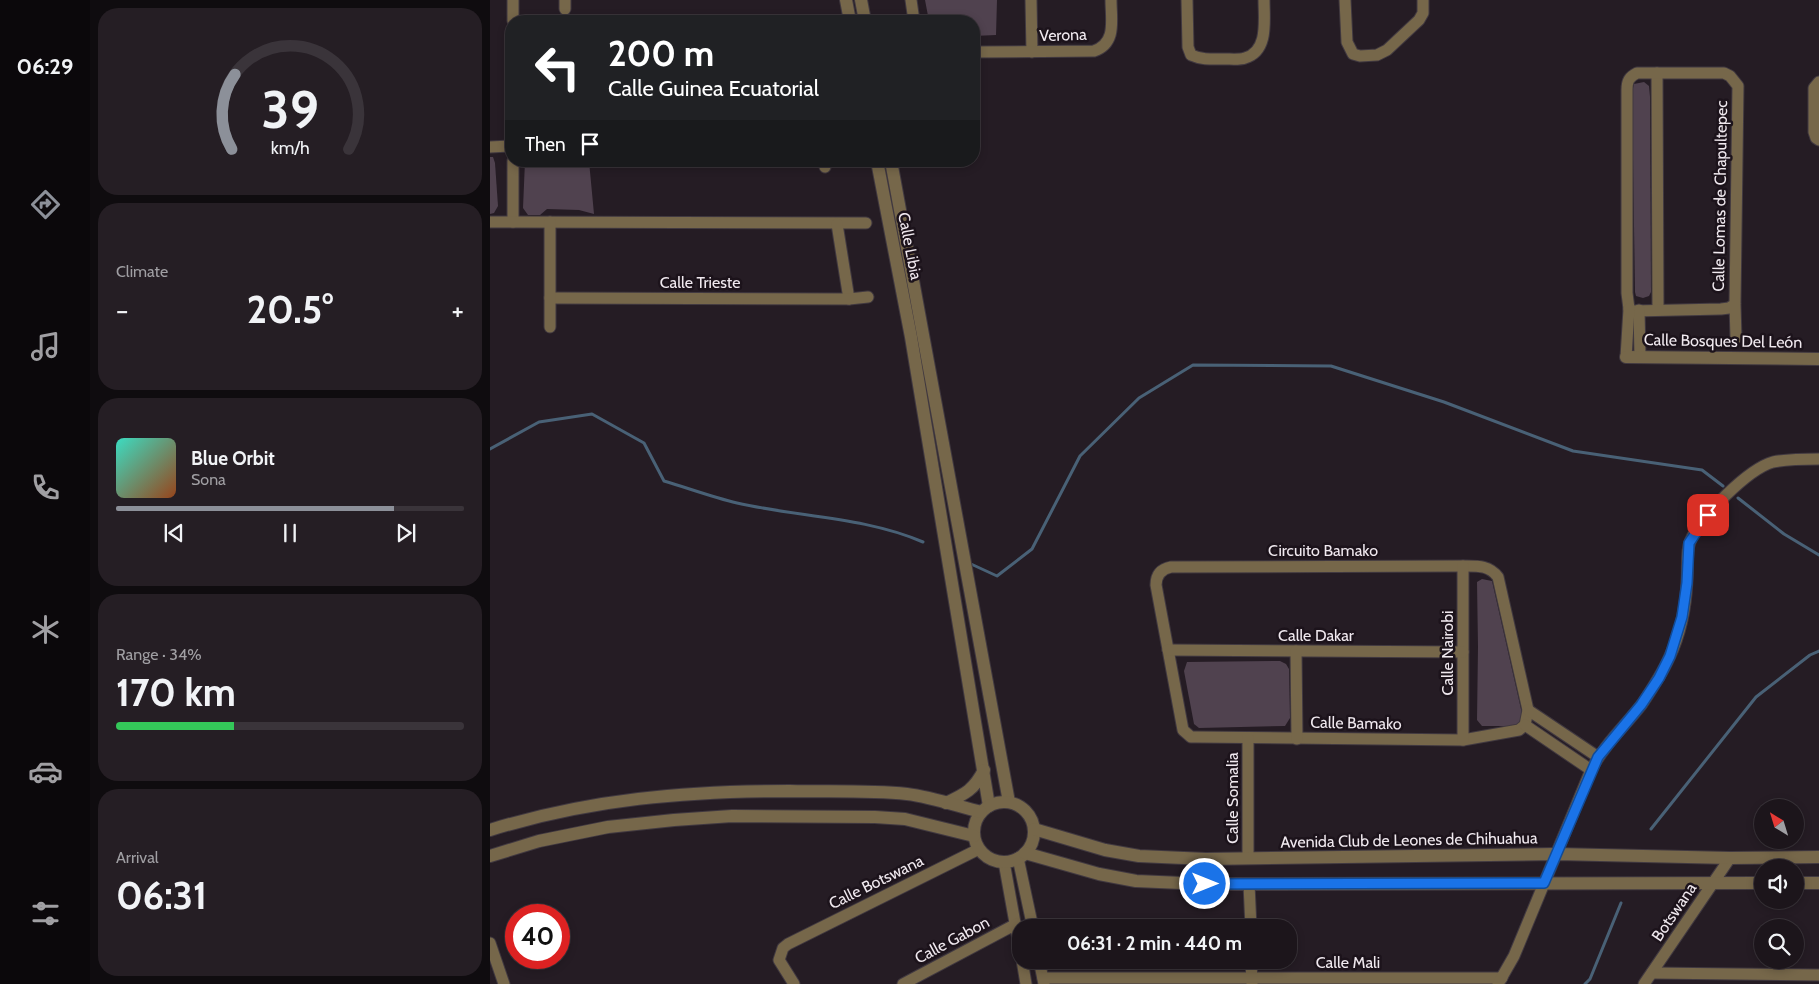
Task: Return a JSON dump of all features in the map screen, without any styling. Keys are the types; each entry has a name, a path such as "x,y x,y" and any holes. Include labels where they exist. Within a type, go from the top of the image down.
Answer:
{"street":[{"path":"513,0 513,15"},
{"path":"846,0 849,15"},
{"path":"861,0 864,15"},
{"path":"911,0 913,15"},
{"path":"1031,0 1032,52"},
{"name":"Verona","path":"980,52 1094,51 1104,48 1112,28 1111,0"},
{"path":"1187,0 1188,47 1191,55 1198,58 1243,59 1254,54 1264,36 1264,0"},
{"path":"1345,0 1347,42 1353,54 1360,56 1377,55 1392,45 1419,20 1423,13 1423,0"},
{"name":"Calle Lomas de Chapultepec","path":"1640,356 1634,309 1627,293 1627,82 1629,78 1637,73 1724,73 1730,76 1738,86 1736,338"},
{"path":"1657,74 1658,309"},
{"path":"1819,82 1814,88 1814,132 1819,140"},
{"path":"490,147 505,146"},
{"path":"513,167 513,222"},
{"name":"Calle Libia","path":"878,167 911,337 984,770 985,809"},
{"name":"Calle Libia","path":"892,167 1009,802"},
{"path":"490,222 866,224"},
{"path":"550,222 550,327"},
{"path":"837,224 849,299"},
{"name":"Calle Trieste","path":"550,298 849,299 868,297"},
{"name":"Calle Lomas de Chapultepec","path":"1634,309 1721,309 1729,308 1735,304"},
{"name":"Calle Lomas de Chapultepec","path":"1626,357 1634,309"},
{"name":"Calle Bosques Del León","path":"1626,357 1819,359"},
{"path":"1500,981 1514,956 1591,770 1598,757 1641,705 1659,678 1670,656 1682,617 1687,583 1689,543 1708,515 1746,477 1773,462 1795,459 1819,459"},
{"name":"Calle Nairobi","path":"1463,566 1463,740"},
{"name":"Circuito Bamako","path":"1159,573 1164,568 1171,567 1481,566 1488,568 1498,577 1528,710"},
{"name":"Calle Bamako","path":"1159,573 1156,578 1156,585 1183,730 1191,737 1463,740 1519,730 1526,725"},
{"name":"Calle Dakar","path":"1168,650 1463,652"},
{"path":"1296,651 1297,738"},
{"path":"1591,770 1526,725 1528,710 1598,757"},
{"name":"Calle Somalia","path":"1248,738 1248,858"},
{"path":"946,802 968,792 974,787 984,770"},
{"path":"490,830 533,817 604,802 672,794 731,791 909,794 985,809"},
{"path":"999,802 1009,802 1026,811 1034,829 1032,842 1021,855 1004,862 986,856 979,848 974,836 974,828 985,809 999,802"},
{"path":"490,856 539,841 608,827 732,816 905,819 974,836"},
{"name":"Avenida Club de Leones de Chihuahua","path":"1034,829 1105,850 1139,856 1248,858 1556,854 1730,858 1819,857"},
{"name":"Calle Botswana","path":"794,984 779,960 783,948 788,944 979,848"},
{"path":"1021,855 1136,881 1249,884 1754,883"},
{"path":"1021,855 1032,919"},
{"name":"Botswana","path":"1644,984 1730,858"},
{"path":"1004,862 1015,919"},
{"path":"1804,883 1819,883"},
{"path":"1249,884 1251,919"},
{"name":"Calle Gabon","path":"903,984 1012,926"},
{"path":"490,943 504,984"},
{"path":"1024,969 1026,984"},
{"path":"1652,973 1819,975"},
{"name":"Calle Mali","path":"1043,981 1500,981"}],"shaded area":[{"path":"925,0 997,0 996,35 980,36 980,15 928,15"},
{"path":"1644,82 1649,86 1650,97 1651,292 1649,296 1643,298 1636,296 1635,292 1632,92 1634,84"},
{"path":"490,157 493,157 495,163 498,206 494,213 490,214"},
{"path":"525,167 590,167 594,214 579,210 547,209 540,215 528,215 523,208"},
{"path":"1482,579 1492,581 1523,718 1520,726 1482,726 1477,720 1477,582"},
{"path":"1280,661 1286,664 1289,669 1290,718 1285,726 1199,728 1194,724 1184,671 1187,662"}],"waterway":[{"path":"971,564 997,576 1032,549 1080,456 1139,398 1193,365 1331,366 1444,402 1573,451 1702,470 1723,486"},
{"path":"490,449 539,422 592,414 644,443 664,481 737,503 855,522 878,527 923,542"},
{"path":"1738,498 1784,534 1819,555"},
{"path":"1651,829 1756,697 1810,655 1819,651"},
{"path":"1585,984 1590,979 1621,903"}],"route":[{"path":"1205,884 1544,883 1598,757 1641,705 1659,678 1670,656 1682,617 1687,583 1689,543 1708,515"}]}
